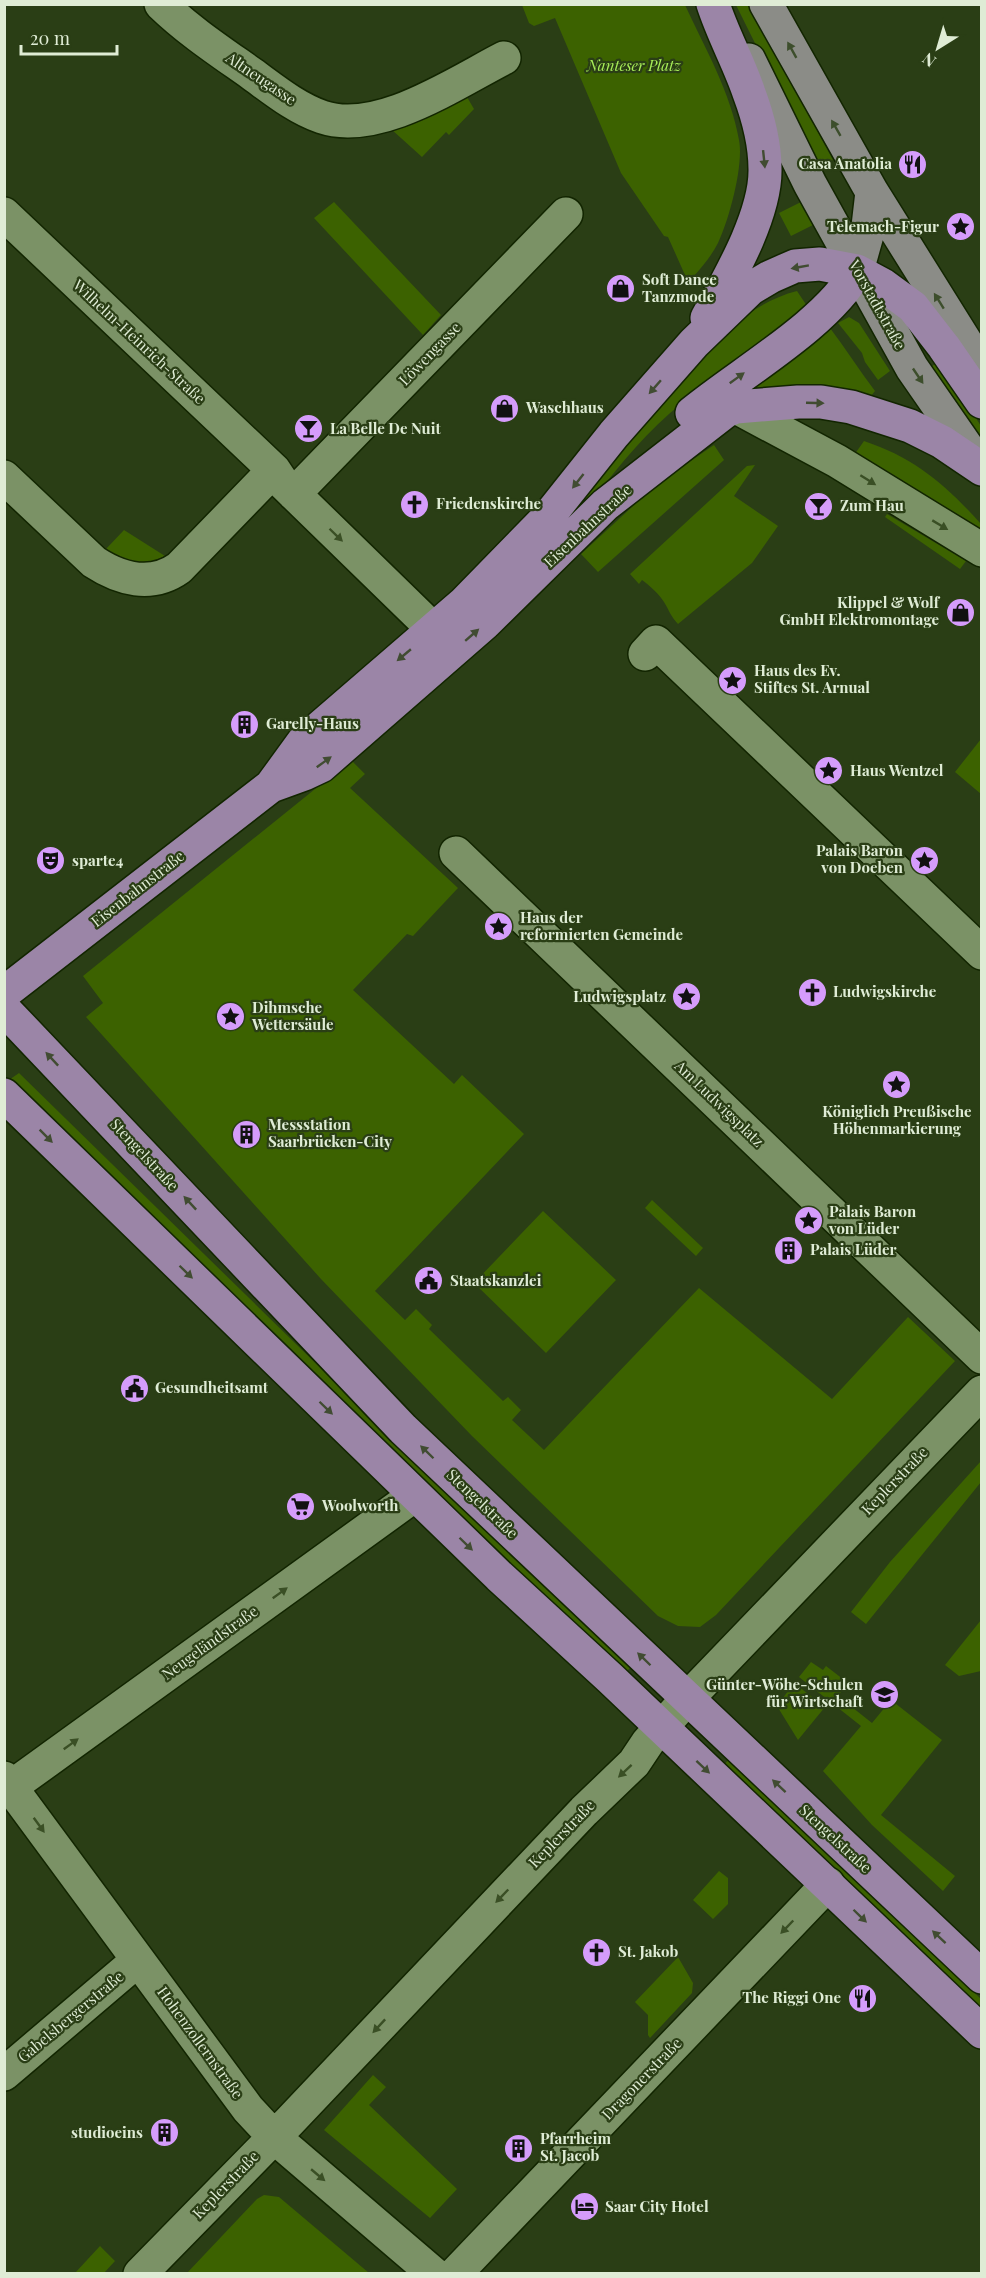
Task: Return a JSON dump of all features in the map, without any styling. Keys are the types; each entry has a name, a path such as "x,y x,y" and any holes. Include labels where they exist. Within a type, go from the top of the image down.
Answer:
{"main road":[{"path":"694,343 745,243 759,205 765,171 762,139 750,95 713,4"},
{"name":"Vorstadtstraße","path":"722,4 798,161 857,271 912,368 981,467"},
{"path":"766,4 872,192 981,368"},
{"path":"605,506 636,467 670,431 823,313 847,290 857,271 867,235 872,192"},
{"path":"694,343 750,289 770,277 795,266 820,264 857,271 883,285 914,308 981,402"},
{"name":"Eisenbahnstraße","path":"4,993 271,786 303,742 464,603 548,517 614,434 694,343"},
{"name":"Eisenbahnstraße","path":"271,786 321,766 485,623 605,506 726,411 736,407 821,402 851,407 910,426 942,442 981,467"},
{"name":"Stengelstraße","path":"4,1009 137,1146 403,1429 981,1977"},
{"path":"4,1095 415,1495 828,1884 981,2032"}],"street":[{"name":"Altneugasse","path":"161,4 197,35 287,99 321,117 344,121 387,115 504,58"},
{"name":"Wilhelm-Heinrich-Straße","path":"4,214 284,482 434,630"},
{"name":"Löwengasse","path":"284,482 566,214"},
{"path":"736,407 837,461 981,550"},
{"path":"4,477 94,561 110,572 131,579 168,576 284,482"},
{"path":"645,654 656,642 981,953"},
{"name":"Am Ludwigsplatz","path":"456,853 981,1356"},
{"name":"Keplerstraße","path":"140,2274 274,2137 584,1810 624,1773 687,1699 981,1392"},
{"name":"Neugeländstraße","path":"7,1786 415,1495"},
{"name":"Hohenzollernstraße","path":"7,1786 248,2109 274,2137 434,2274"},
{"name":"Dragonerstraße","path":"455,2274 828,1884"},
{"name":"Gabelsbergerstraße","path":"4,2074 138,1960"}],"green space":[{"name":"Nanteser Platz","path":"522,5 685,5 724,88 735,122 740,151 731,207 722,233 710,256 690,279 685,275 668,237 664,236 621,173 555,18 534,26 529,23"},
{"path":"736,5 749,5 833,160 817,168"},
{"path":"467,97 474,109 449,135 446,132 422,157 391,129 430,115"},
{"path":"334,202 441,315 423,335 314,218"},
{"path":"801,202 813,225 791,236 779,213"},
{"path":"797,291 809,309 720,373 669,414 632,452 576,521 567,512 714,342 753,311 775,299"},
{"path":"849,317 859,323 890,371 878,380 865,362 862,353 838,323"},
{"path":"830,328 875,391 871,396 728,398"},
{"path":"939,361 981,426 981,442 931,367"},
{"path":"864,441 914,464 942,485 981,524 981,538 852,458"},
{"path":"714,445 724,460 598,572 581,554 658,483"},
{"path":"755,465 734,496 778,526 752,563 678,624 657,593 642,580 639,584 630,574 747,466"},
{"path":"887,514 966,561 960,569 885,517"},
{"path":"124,530 165,556 149,562 134,562 106,549"},
{"path":"981,739 981,794 955,772"},
{"path":"351,760 365,774 350,788 458,888 413,936 407,934 353,990 454,1084 462,1075 524,1134 375,1291 405,1320 416,1309 432,1325 429,1329 503,1401 508,1397 521,1410 512,1420 544,1450 699,1288 832,1399 908,1317 955,1361 716,1615 700,1627 678,1626 658,1616 472,1436 321,1279 86,1017 103,1003 83,976"},
{"path":"19,1073 432,1477 632,1666 625,1673 425,1484 9,1080"},
{"path":"652,1200 703,1248 696,1256 645,1208"},
{"path":"543,1211 616,1280 546,1353 474,1283"},
{"path":"981,1461 981,1482 866,1624 851,1612 890,1562"},
{"path":"981,1620 981,1671 959,1676 945,1665"},
{"path":"811,1662 823,1670 826,1666 848,1683 838,1696 872,1723 891,1700 942,1740 881,1815 955,1876 943,1891 872,1825 823,1771 861,1726 799,1677"},
{"path":"794,1683 825,1707 798,1740 777,1706"},
{"path":"729,1759 981,1999 981,2011 723,1766"},
{"path":"719,1871 728,1878 728,1904 713,1919 693,1900"},
{"path":"678,1957 693,1983 692,1993 650,2038 648,2015 635,2002"},
{"path":"373,2075 386,2087 369,2105 457,2189 430,2218 324,2130"},
{"path":"264,2195 279,2197 369,2273 187,2273 257,2199"},
{"path":"100,2246 115,2261 104,2273 75,2273"}],"place":[{"name":"Casa Anatolia","path":"913,164"},
{"name":"Telemach-Figur","path":"960,227"},
{"name":"Soft Dance Tanzmode","path":"621,289"},
{"name":"Waschhaus","path":"505,408"},
{"name":"La Belle De Nuit","path":"309,429"},
{"name":"Friedenskirche","path":"415,504"},
{"name":"Zum Hau","path":"819,506"},
{"name":"Klippel & Wolf GmbH Elektromontage","path":"960,612"},
{"name":"Haus des Ev. Stiftes St. Arnual","path":"733,680"},
{"name":"Garelly-Haus","path":"245,724"},
{"name":"Haus Wentzel","path":"829,771"},
{"name":"Palais Baron von Doeben","path":"924,860"},
{"name":"sparte4","path":"51,861"},
{"name":"Haus der reformierten Gemeinde","path":"499,927"},
{"name":"Ludwigskirche","path":"812,992"},
{"name":"Ludwigsplatz","path":"687,997"},
{"name":"Dihmsche Wettersäule","path":"231,1017"},
{"name":"Königlich Preußische Höhenmarkierung","path":"897,1085"},
{"name":"Messstation Saarbrücken-City","path":"247,1134"},
{"name":"Palais Baron von Lüder","path":"808,1221"},
{"name":"Palais Lüder","path":"789,1250"},
{"name":"Staatskanzlei","path":"429,1281"},
{"name":"Gesundheitsamt","path":"134,1388"},
{"name":"Woolworth","path":"301,1506"},
{"name":"Günter-Wöhe-Schulen für Wirtschaft","path":"884,1694"},
{"name":"St. Jakob","path":"597,1952"},
{"name":"The Riggi One","path":"862,1998"},
{"name":"studioeins","path":"164,2133"},
{"name":"Pfarrheim St. Jacob","path":"519,2148"},
{"name":"Saar City Hotel","path":"584,2207"}]}
